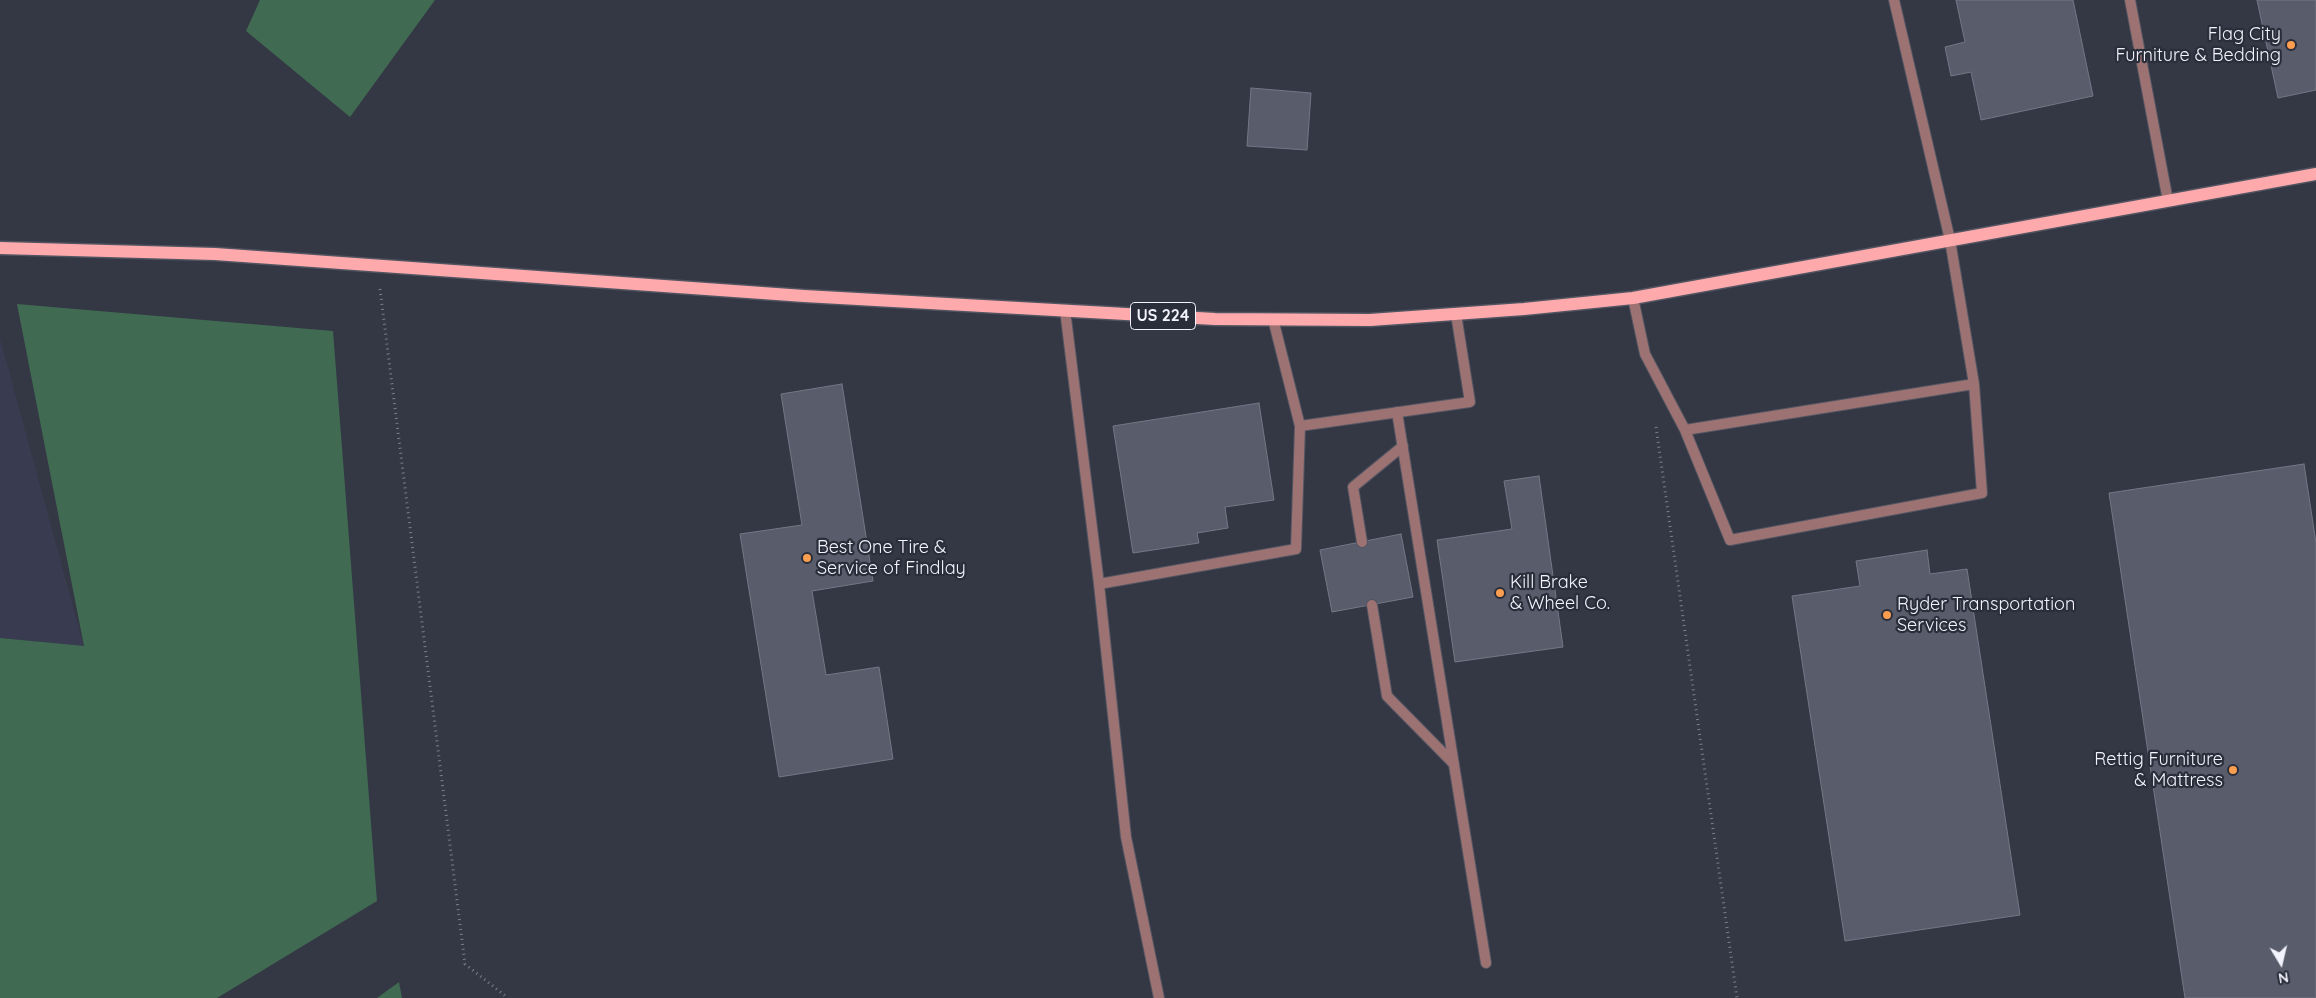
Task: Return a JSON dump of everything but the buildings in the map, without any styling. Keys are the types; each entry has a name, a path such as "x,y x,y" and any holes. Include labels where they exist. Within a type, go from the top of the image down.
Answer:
{"main road":[{"name":"US 224","path":"0,248 215,254 804,296 1215,319 1370,320 1524,309 1633,298 2316,174"}],"lane":[{"path":"1633,298 1645,354 1685,430 1730,540 1982,493 1974,384 1950,240 1894,0"},
{"path":"2130,0 2168,201"},
{"path":"1065,310 1099,584 1126,837 1159,998"},
{"path":"1300,426 1470,402 1456,314"},
{"path":"1099,584 1296,549 1300,426 1273,319"},
{"path":"1685,430 1974,384"},
{"path":"1397,412 1486,963"},
{"path":"1362,542 1353,487 1403,446"},
{"path":"1372,604 1387,696 1454,764"}],"path":[{"path":"377,266 465,964 508,998"},
{"path":"1655,422 1737,998"}],"shaded area":[{"path":"0,338 84,647 0,638"}],"green space":[{"path":"260,0 435,0 350,117 246,31"},
{"path":"17,304 333,331 377,901 217,998 0,998 0,638 84,646"},
{"path":"399,982 402,998 377,998"}],"place":[{"name":"Flag City Furniture & Bedding","path":"2291,45"},
{"name":"Best One Tire & Service of Findlay","path":"807,558"},
{"name":"Kill Brake & Wheel Co.","path":"1500,593"},
{"name":"Ryder Transportation Services","path":"1887,615"},
{"name":"Rettig Furniture & Mattress","path":"2233,770"}]}
